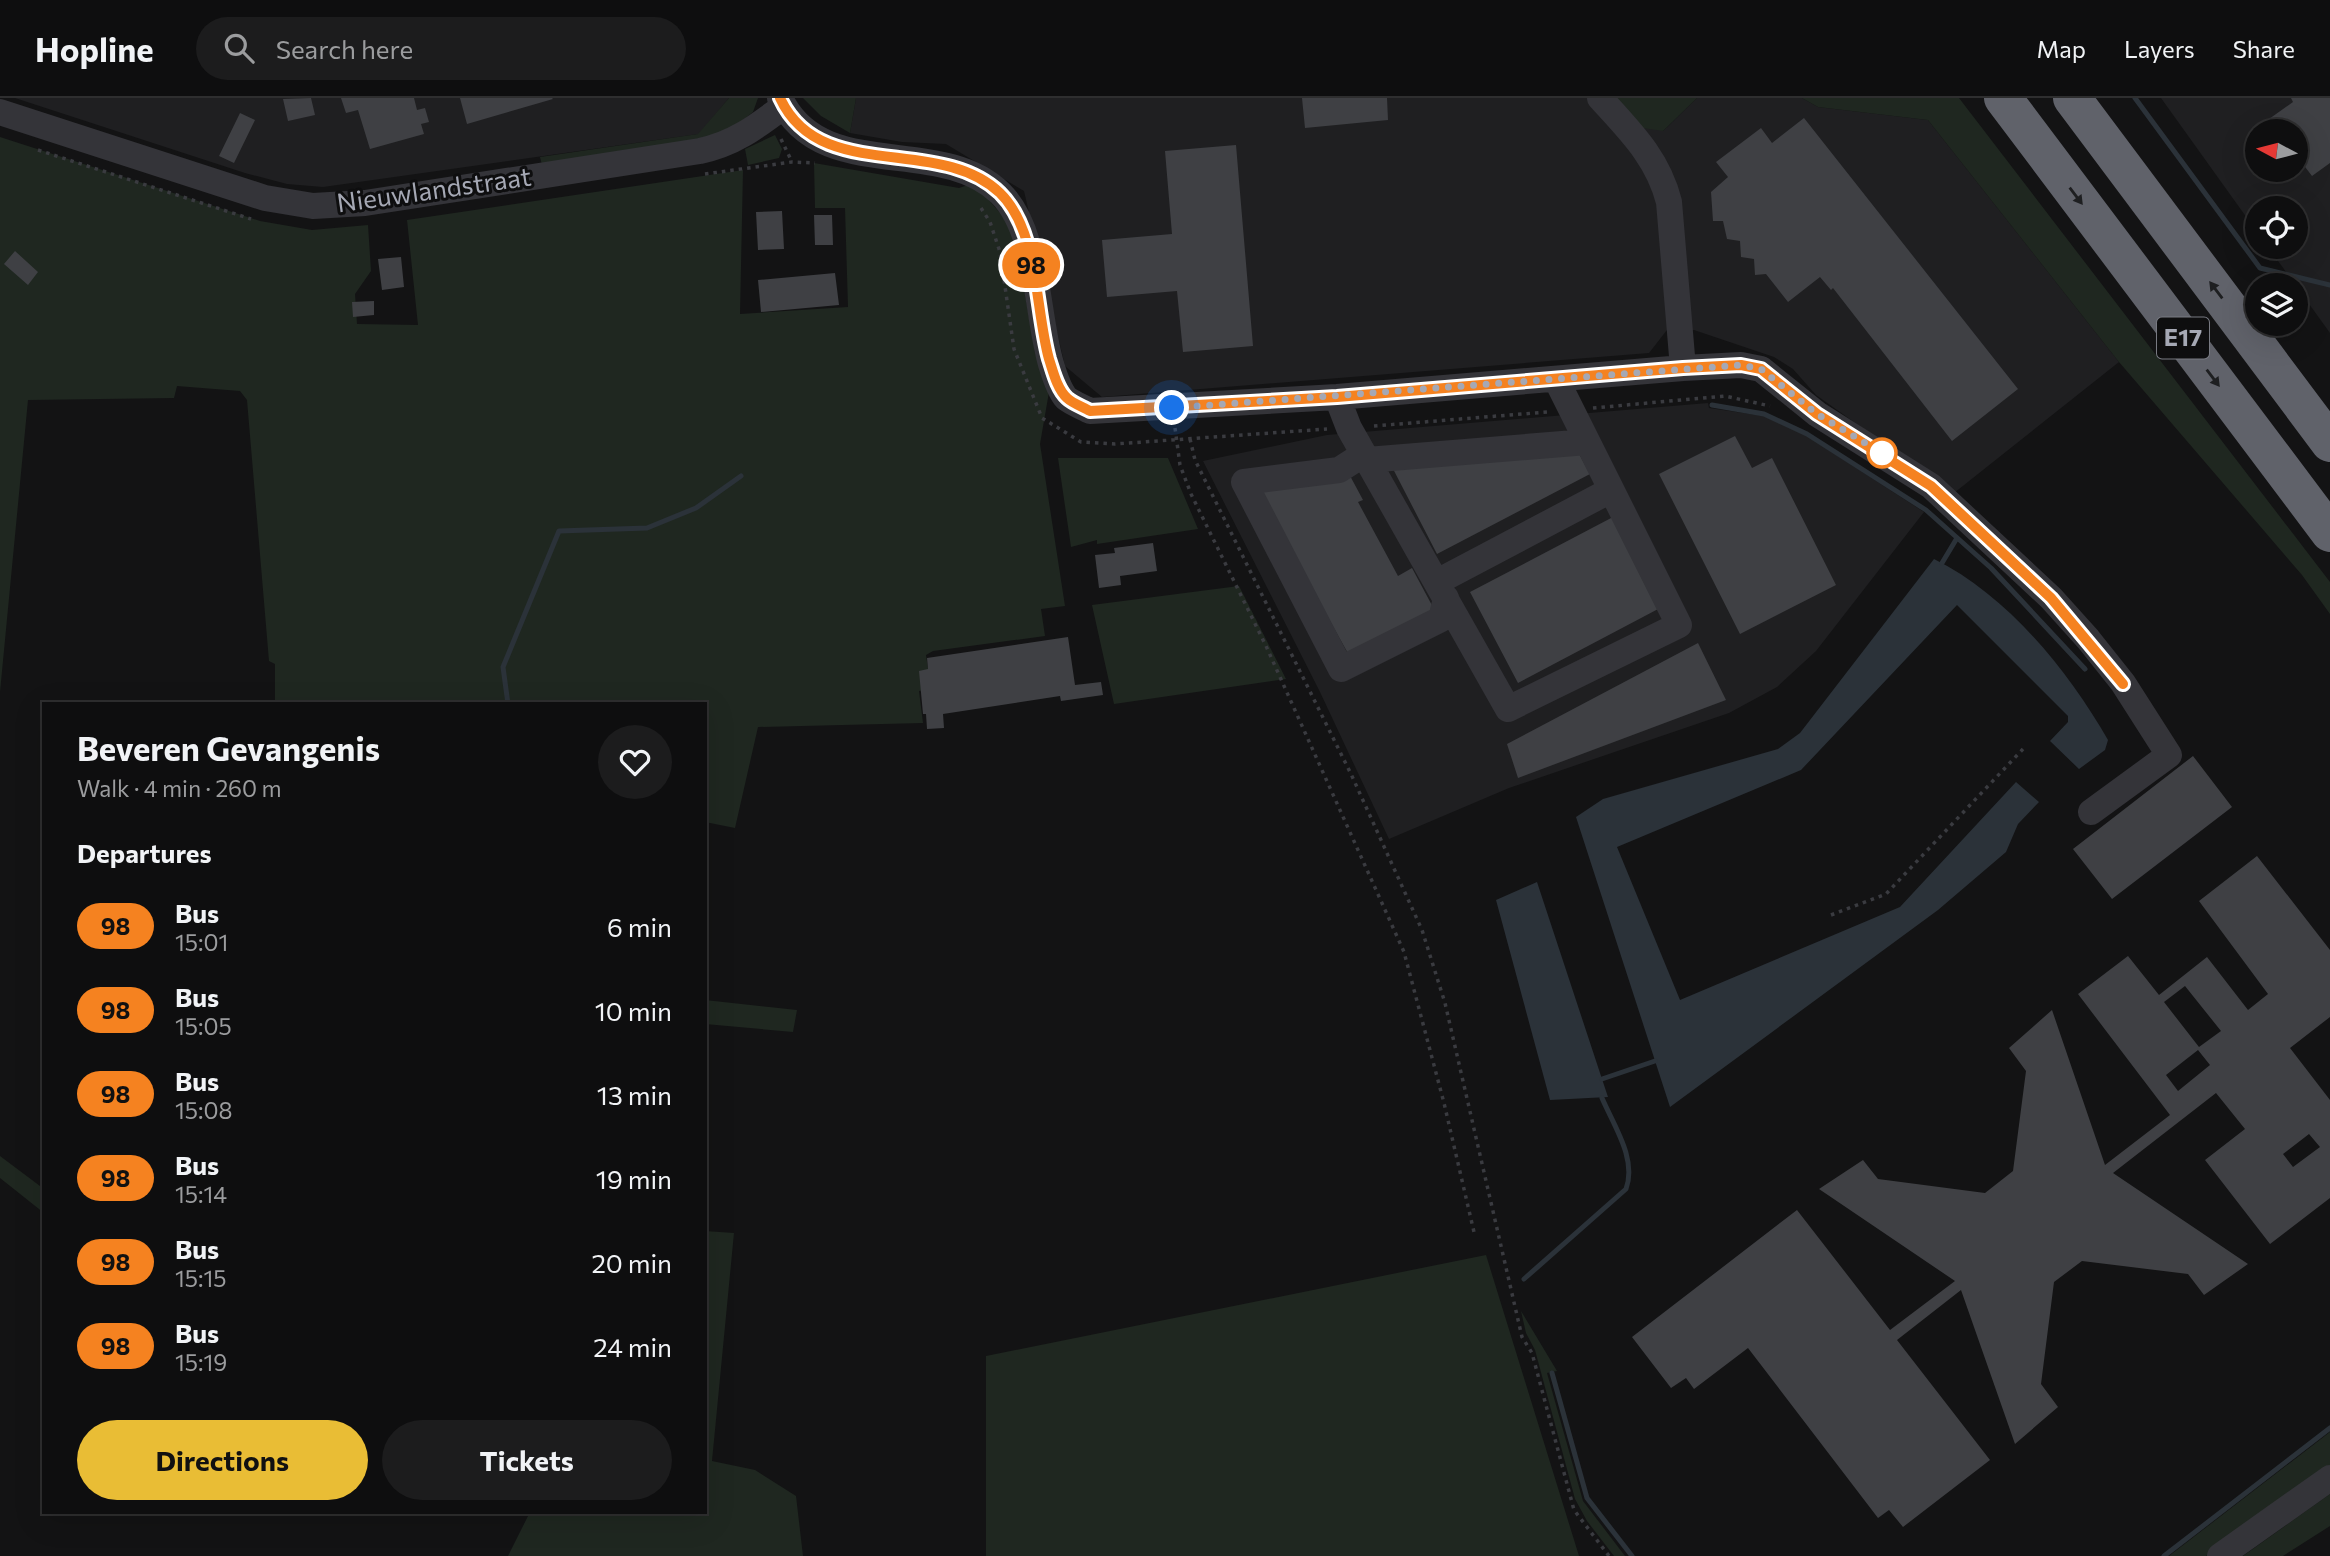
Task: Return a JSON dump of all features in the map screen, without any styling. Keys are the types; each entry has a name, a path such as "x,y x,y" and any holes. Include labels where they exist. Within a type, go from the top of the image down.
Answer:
{"highway":[{"name":"E17","path":"2003,98 2330,533"},
{"name":"E17","path":"2072,98 2330,443"}],"street":[{"path":"1600,98 1644,146 1664,183 1669,202 1683,368"},
{"path":"782,102 806,131 845,151 950,165 987,181 1003,195 1020,221 1044,343 1054,375 1066,397 1090,411 1337,397 1683,368 1741,365 1761,369 1817,414 1931,486 2051,598 2123,684 2169,754 2091,812"},
{"name":"Nieuwlandstraat","path":"0,112 211,183 265,198 313,206 365,203 712,148 743,136 782,102"},
{"path":"1337,397 1349,428 1508,709 1679,625 1556,379"},
{"path":"1441,590 1441,619 1341,669 1244,482 1339,470 1366,457 1587,442"},
{"path":"1441,590 1611,490"},
{"path":"2220,1556 2330,1478"}],"path":[{"path":"743,170 792,162 824,164"},
{"path":"976,200 990,222 1000,252 1014,349 1042,418 1081,442 1115,444 1349,428 1725,396 1772,407"},
{"path":"1172,408 1180,465 1191,494 1277,670 1404,952 1444,1103 1474,1232"},
{"path":"1190,439 1195,460 1351,774 1422,930 1445,1003 1521,1338 1531,1353 1574,1510 1609,1556"},
{"path":"1831,915 1886,894 2023,749"}],"shaded area":[{"path":"15,98 729,98 699,134 323,187 287,184 245,173"},
{"path":"729,98 758,98 753,112 724,135 542,165 540,157 698,134"},
{"path":"803,98 856,98 850,133 821,116"},
{"path":"856,98 1615,98 1663,131 1697,98 1802,98 1818,107 1928,120 2119,362 1954,493 1816,395 1793,369 1774,357 1694,330 1667,330 1649,353 1102,397 1065,366 1024,191 946,144 902,142 850,133"},
{"path":"1615,98 1697,98 1663,131 1643,128"},
{"path":"1802,98 1959,98 2330,582 2330,614 2302,575 2119,362 1928,120 1818,107"},
{"path":"2161,98 2330,98 2330,333 2308,302 2308,273 2287,273 2277,259 2308,259 2308,196 2245,196 2245,215"},
{"path":"775,135 782,149 779,158 748,165 745,149"},
{"path":"0,137 260,221 312,230 368,225 371,271 355,294 357,324 418,325 407,220 743,170 740,314 848,307 845,208 815,208 814,163 959,188 974,183 1014,229 1035,353 1049,392 1040,444 1065,606 1041,609 1045,636 933,651 926,655 931,689 919,691 923,723 758,727 735,828 707,822 707,702 275,702 275,664 269,661 247,400 240,391 177,386 174,398 28,400 0,692"},
{"path":"1708,403 1709,408 1764,416 1807,436 1924,512 1816,651 1777,687 1729,713 1509,788 1389,839 1320,692 1203,461 1327,435"},
{"path":"1058,458 1168,458 1198,529 1097,544 1097,540 1071,547"},
{"path":"1934,559 1961,574 2011,614 2055,661 2108,740 2105,750 2079,769 2050,741 2068,722 2068,716 1957,605 1801,770 1617,847 1680,1000 1900,907 2016,782 2039,802 2018,824 2006,852 1938,910 1670,1107 1576,817 1603,799 1778,749 1800,733"},
{"path":"1239,586 1286,679 1114,704 1092,605"},
{"path":"1537,882 1608,1097 1550,1100 1496,900"},
{"path":"707,1000 797,1010 793,1032 707,1024"},
{"path":"0,1156 42,1188 42,1211 0,1178"},
{"path":"707,1231 734,1233 712,1461 755,1470 796,1496 803,1556 508,1556 529,1514 707,1514"},
{"path":"1486,1255 1579,1556 986,1556 986,1356"},
{"path":"1521,1311 1557,1371 1547,1373 1583,1501 1625,1556 1614,1556 1587,1521 1575,1499 1535,1350 1526,1333"},
{"path":"2330,1432 2330,1467 2206,1556 2169,1556"},
{"path":"2330,1494 2330,1526 2283,1556 2243,1556"}],"building":[{"path":"311,98 315,115 288,121 283,99"},
{"path":"341,98 414,98 417,110 425,108 429,122 421,124 424,134 370,149 358,110 346,113"},
{"path":"460,98 552,98 553,99 467,124"},
{"path":"1302,98 1387,98 1388,120 1305,128"},
{"path":"2291,98 2330,98 2330,163 2312,176 2308,171 2308,119 2269,119 2293,102"},
{"path":"240,113 255,120 234,163 219,156"},
{"path":"1804,118 2018,389 1952,441 1833,288 1831,290 1820,277 1788,302 1766,274 1755,275 1754,259 1741,257 1740,241 1727,239 1723,221 1713,221 1711,192 1728,177 1716,162 1761,128 1772,143"},
{"path":"1236,145 1253,346 1183,352 1177,291 1107,297 1102,240 1172,234 1165,151"},
{"path":"782,211 784,249 758,250 756,212"},
{"path":"814,215 832,215 833,245 815,245"},
{"path":"15,251 38,272 28,285 4,264"},
{"path":"401,257 404,287 382,290 378,259"},
{"path":"835,273 839,305 761,312 758,280"},
{"path":"374,301 374,315 353,317 352,302"},
{"path":"1735,436 1752,468 1772,458 1836,585 1740,634 1659,474"},
{"path":"1577,450 1590,474 1437,554 1390,463"},
{"path":"1348,472 1363,500 1358,502 1398,576 1412,568 1435,611 1350,657 1253,483"},
{"path":"1613,517 1660,608 1518,683 1470,592"},
{"path":"1153,543 1157,571 1120,576 1121,585 1099,588 1095,555 1115,553 1114,548"},
{"path":"1068,637 1075,685 1101,682 1103,695 1061,701 1060,696 943,714 944,728 927,729 919,671 928,669 927,658"},
{"path":"1698,643 1726,700 1518,778 1507,744"},
{"path":"2193,756 2232,807 2112,899 2073,849"},
{"path":"2257,856 2330,950 2330,1017 2290,1048 2330,1100 2330,1198 2270,1244 2205,1160 2245,1129 2216,1093 2113,1173 2248,1264 2204,1295 2188,1274 2082,1261 2054,1282 2041,1384 2058,1407 2015,1444 1961,1290 1897,1340 1990,1460 1903,1527 1889,1510 1878,1518 1748,1348 1694,1389 1686,1378 1671,1388 1632,1337 1797,1210 1890,1330 1955,1281 1819,1189 1863,1160 1878,1179 1985,1193 2013,1171 2026,1071 2009,1048 2052,1010 2105,1165 2170,1115 2078,994 2128,956 2159,995 2207,957 2248,1010 2268,994 2199,901","holes":["2185,986 2221,1031 2199,1047 2164,1002","2198,1050 2210,1065 2178,1091 2166,1075","2309,1134 2320,1147 2293,1167 2283,1154"]}],"waterway":[{"path":"2135,98 2260,268 2330,285"},
{"path":"1712,405 1764,414 1807,434 1926,510 1991,568 2085,669"},
{"path":"508,702 503,667 559,531 647,528 696,508 741,476"},
{"path":"1942,563 1957,538"},
{"path":"1602,1079 1655,1061"},
{"path":"1524,1279 1626,1189 1629,1178 1626,1154 1602,1098"},
{"path":"1552,1373 1587,1498 1632,1556"},
{"path":"2164,1556 2330,1428"}],"bus line":[{"name":"98","path":"780,98 806,131 845,151 950,165 987,181 1003,195 1020,221 1027,244 1044,343 1054,375 1066,397 1090,411 1113,412 1337,397 1683,368 1741,365 1761,369 1777,379 1817,414 1931,486 2051,598 2123,684"}],"route":[{"path":"1172,408 1741,365 1761,369 1777,379 1817,414 1882,453"}]}
